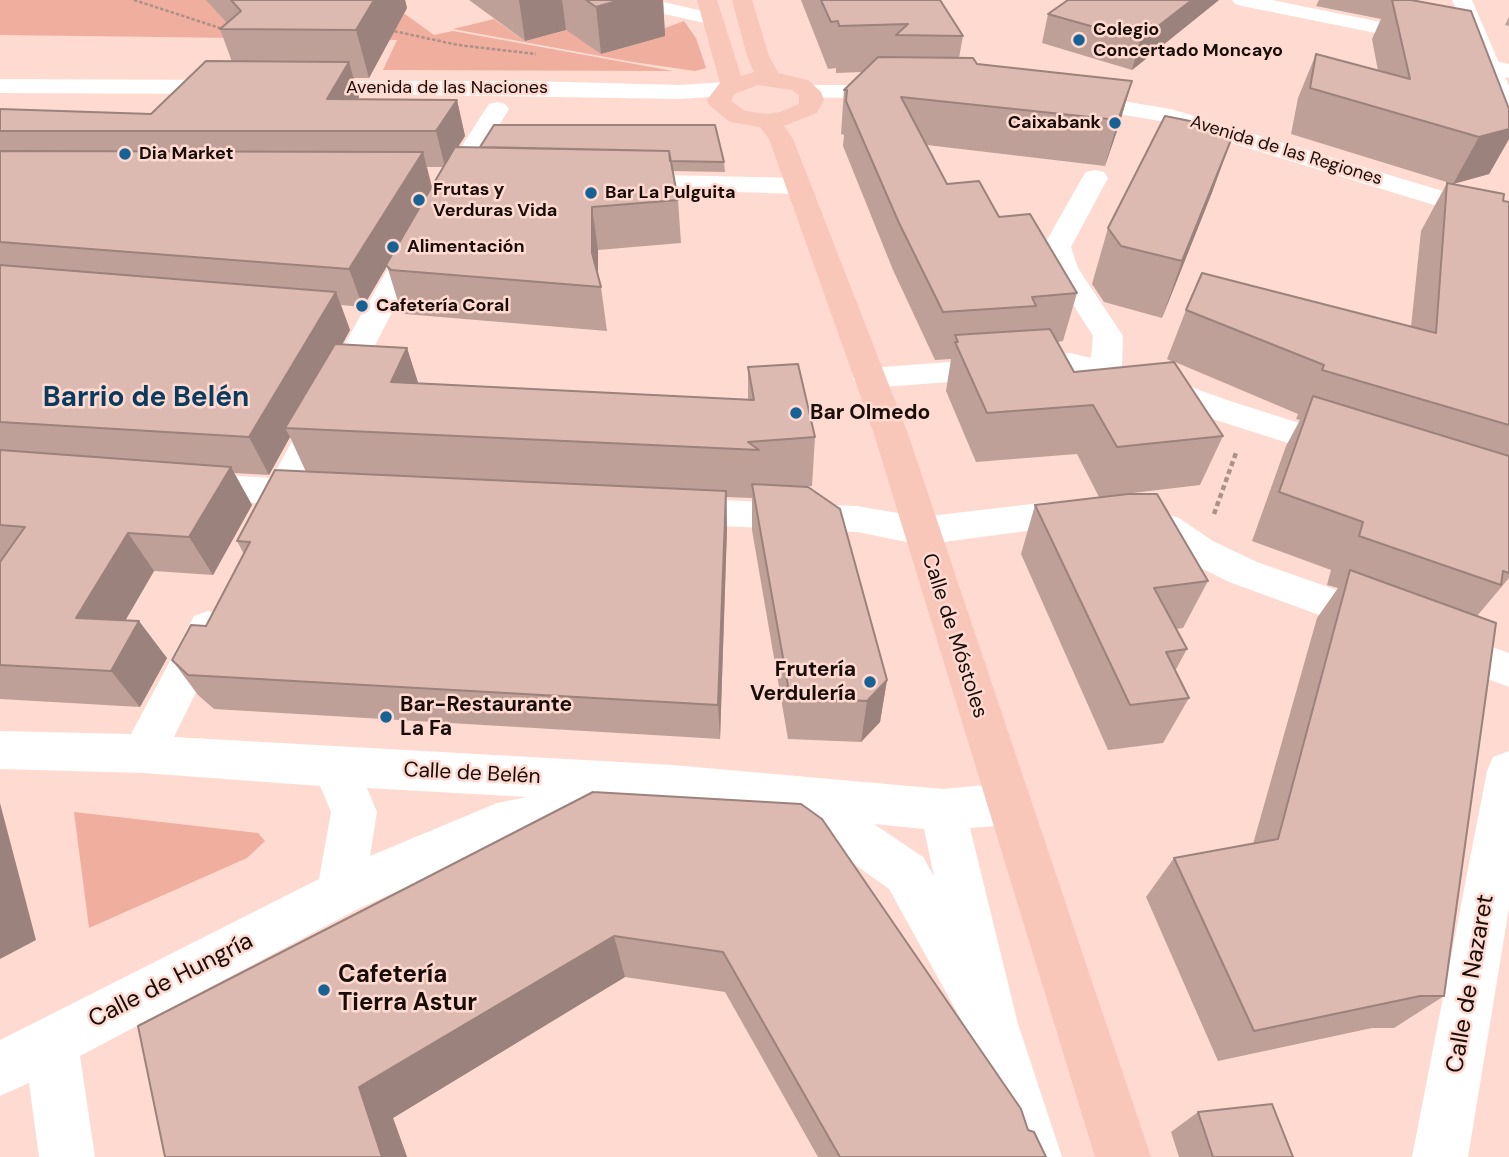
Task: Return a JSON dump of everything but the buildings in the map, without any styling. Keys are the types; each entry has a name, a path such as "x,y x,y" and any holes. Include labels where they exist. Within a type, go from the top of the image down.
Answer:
{"main road":[{"path":"742,0 758,56 769,78"},
{"path":"710,10 726,93 738,117 785,120 809,108 812,100 809,92 800,85 769,78 726,93"},
{"name":"Calle de Móstoles","path":"768,121 781,139 891,434 939,529 1007,804 1123,1157"}],"street":[{"path":"627,0 710,10"},
{"path":"1242,0 1479,56"},
{"path":"1462,0 1479,56 1509,120"},
{"path":"0,86 249,97 61,109"},
{"name":"Avenida de las Naciones","path":"527,88 726,93 497,109 289,97 527,88"},
{"path":"809,92 916,93"},
{"name":"Avenida de las Regiones","path":"1048,97 1163,114 1509,220"},
{"path":"0,107 35,109"},
{"path":"258,536 282,492 358,319 497,109"},
{"path":"1095,178 1057,247 1064,268 1108,336 1106,371"},
{"path":"595,181 799,186"},
{"path":"869,378 1071,363 1147,382 1368,457"},
{"path":"161,484 344,496"},
{"path":"635,509 857,519 939,529 1049,515 1104,526 1166,528 1200,551 1244,572 1509,670"},
{"path":"143,754 166,704 225,596"},
{"name":"Calle de Belén","path":"0,750 143,754 673,785 943,810 1007,804"},
{"path":"335,767 354,812 341,892"},
{"name":"Calle de Nazaret","path":"1440,1157 1509,771"},
{"path":"943,810 992,1024 1034,1157"},
{"name":"Calle de Hungría","path":"0,1069 341,892 497,824 560,812 818,828 849,834 906,873 992,1024"},
{"path":"51,1043 67,1157"}],"path":[{"path":"134,0 191,17 221,30 233,30"},
{"path":"389,30 458,45 547,55"},
{"path":"1200,551 1248,418"}],"shaded area":[{"path":"0,0 273,0 393,9 405,14 434,35 453,31 673,71 383,70 397,40 0,35"},
{"path":"494,19 525,41 567,30 602,54 664,36 657,31 684,21 696,38 706,68 695,71 633,62 453,29"},
{"path":"74,812 258,833 265,841 247,858 89,928"}],"place":[{"name":"Colegio Concertado Moncayo","path":"1079,40"},
{"name":"Caixabank","path":"1115,123"},
{"name":"Dia Market","path":"125,154"},
{"name":"Bar La Pulguita","path":"591,193"},
{"name":"Frutas y Verduras Vida","path":"419,200"},
{"name":"Alimentación","path":"393,247"},
{"name":"Cafetería Coral","path":"362,306"},
{"name":"Bar Olmedo","path":"796,413"},
{"name":"Frutería Verdulería","path":"870,682"},
{"name":"Bar-Restaurante La Fa","path":"386,717"},
{"name":"Cafetería Tierra Astur","path":"324,990"}],"district":[{"name":"Barrio de Belén","path":"146,399"}]}
